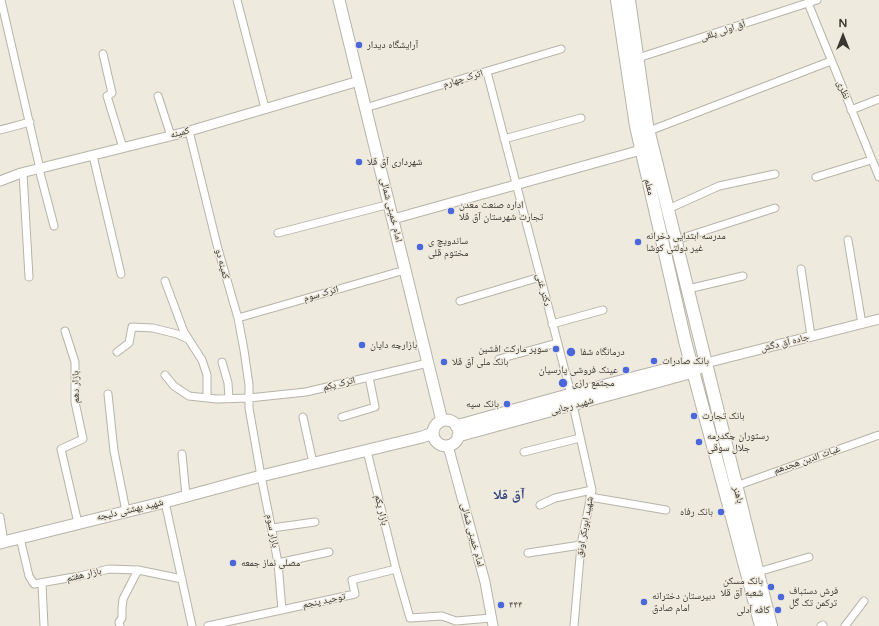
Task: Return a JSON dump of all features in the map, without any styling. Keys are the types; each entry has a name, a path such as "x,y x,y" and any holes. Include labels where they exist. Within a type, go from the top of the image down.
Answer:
{"main road":[{"name":"امام خمینی شمالی","path":"339,0 442,421"},
{"name":"معلم","path":"617,0 644,127 668,209 706,363"},
{"name":"معلم","path":"629,0 638,58 644,127 641,150 692,367"},
{"name":"شهید رجایی","path":"457,431 573,405 706,363"},
{"name":"باهنر","path":"706,363 772,626"},
{"name":"شهید رجایی","path":"457,431 571,394 692,367"},
{"name":"باهنر","path":"692,367 761,626"},
{"path":"448,420 453,422 457,431 456,440 448,446 439,444 433,433 436,425 442,421 448,420"},
{"path":"260,476 366,451 433,433"},
{"name":"شهید بهشتی دلیجه","path":"2,542 78,522 165,502 260,476"}],"street":[{"path":"1,0 54,226"},
{"path":"237,0 266,108"},
{"name":"آق اولی یلقی","path":"638,58 817,0"},
{"name":"نظری","path":"808,3 879,177"},
{"name":"اترک چهارم","path":"365,108 561,49"},
{"path":"103,54 112,93 108,96 123,148"},
{"path":"644,127 831,61"},
{"name":"دکتر غنی","path":"487,72 571,394"},
{"name":"کمینه","path":"0,181 23,173 189,131 358,81"},
{"path":"158,96 171,136"},
{"path":"851,110 879,99"},
{"path":"504,139 581,118"},
{"path":"0,130 30,122"},
{"name":"کمینه دو","path":"189,131 218,249 238,318 244,350 249,398"},
{"path":"393,219 641,150"},
{"path":"93,156 121,274"},
{"path":"816,177 871,160"},
{"path":"23,173 29,277"},
{"path":"668,209 719,186 775,174"},
{"path":"278,233 390,204"},
{"path":"676,240 775,208"},
{"path":"848,240 862,324"},
{"path":"801,269 810,336"},
{"name":"اترک سوم","path":"238,318 405,270"},
{"path":"688,289 743,276"},
{"path":"460,301 540,277"},
{"path":"165,281 184,332 202,360 207,375 207,398"},
{"path":"552,324 603,310"},
{"name":"جاده آق دگش","path":"706,363 879,320"},
{"path":"117,352 129,343 132,328 153,328 177,334 188,339"},
{"name":"بازار دهم","path":"65,331 75,362 75,402 83,439 61,449 78,522"},
{"path":"499,359 557,343"},
{"path":"222,362 228,382 229,399"},
{"name":"اترک یکم","path":"165,376 174,386 189,396 229,399 306,392 428,363"},
{"path":"342,417 375,407 368,377"},
{"path":"108,394 114,451 126,511"},
{"name":"بازار سوم","path":"249,398 248,408 278,563 282,610"},
{"name":"شهید ابوبکر اونق","path":"573,405 591,494 580,545 574,626"},
{"path":"303,417 313,463"},
{"name":"غیاث الدین هجدهم","path":"736,486 879,435"},
{"path":"524,452 580,438"},
{"name":"امام خمینی شمالی","path":"448,446 485,582 492,622"},
{"name":"بازار یکم","path":"366,451 410,618 442,616 456,621 492,622"},
{"path":"182,454 186,496"},
{"path":"540,505 555,498 591,494 666,510"},
{"path":"165,502 192,626"},
{"path":"0,517 2,542"},
{"path":"272,528 315,522"},
{"path":"20,538 29,576 34,584 42,584 44,626"},
{"path":"528,553 580,545"},
{"path":"278,563 329,552"},
{"path":"758,572 809,557"},
{"name":"بازار هفتم","path":"42,584 109,569 138,570 182,579"},
{"name":"توحید پنجم","path":"282,610 355,594 352,580 396,569"},
{"path":"120,626 119,622 122,618 123,599 138,570"},
{"path":"845,626 864,601"},
{"path":"208,626 282,610"}],"place":[{"name":"آرایشگاه دیدار","path":"359,45"},
{"name":"شهرداری آق قلا","path":"359,162"},
{"name":"اداره صنعت معدن تجارت شهرستان آق قلا","path":"451,211"},
{"name":"مدرسه ابتدایی دخرانه غیر دولتی کوشا","path":"638,242"},
{"name":"ساندویچ ی مختوم قلی","path":"420,247"},
{"name":"بازارچه دایان","path":"362,345"},
{"name":"سوپر مارکت افشین","path":"556,349"},
{"name":"درمانگاه شفا","path":"571,352"},
{"name":"بانک صادرات","path":"654,361"},
{"name":"بانک ملی آق قلا","path":"444,362"},
{"name":"عینک فروشی پارسیان","path":"626,370"},
{"name":"مجتمع رازی","path":"563,383"},
{"name":"بانک سپه","path":"507,404"},
{"name":"بانک تجارت","path":"694,416"},
{"name":"رستوران چکدرمه جلال سوقی","path":"699,442"},
{"name":"بانک رفاه","path":"721,512"},
{"name":"مصلی نماز جمعه","path":"233,563"},
{"name":"بانک مسکن شعبه آق قلا","path":"771,587"},
{"name":"فرش دستباف ترکمن تک گل","path":"781,597"},
{"name":"دبیرستان دخترانه امام صادق","path":"644,602"},
{"name":"۴۴۴","path":"501,605"},
{"name":"کافه آدلی","path":"778,610"}],"district":[{"name":"آق قلا","path":"509,495"}]}
